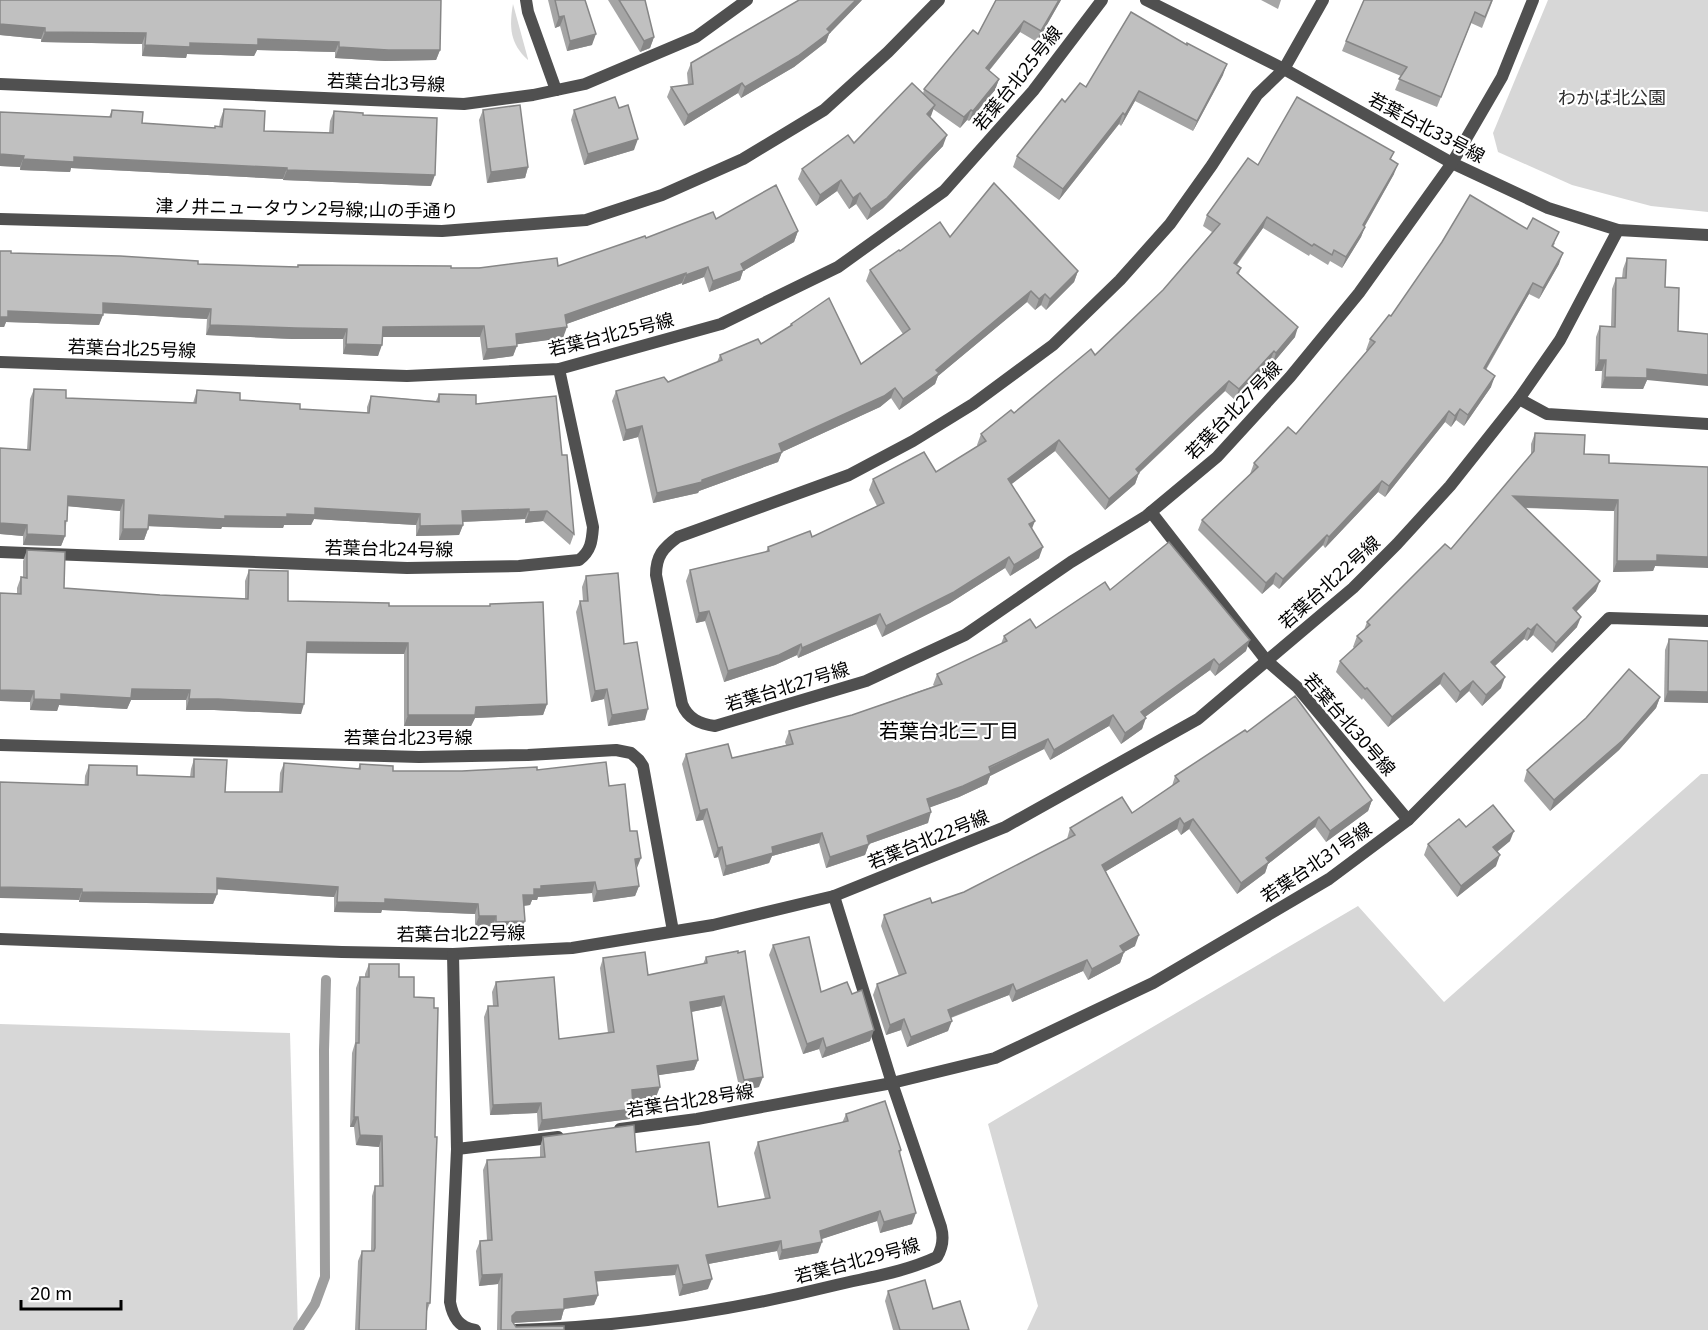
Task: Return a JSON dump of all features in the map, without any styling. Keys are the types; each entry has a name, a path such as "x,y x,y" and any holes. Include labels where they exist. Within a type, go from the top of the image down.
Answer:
{"street":[{"path":"526,0 528,12 556,90"},
{"name":"若葉台北3号線","path":"0,84 464,104 533,95 585,84 696,37 747,0"},
{"name":"津ノ井ニュータウン2号線;山の手通り","path":"0,219 442,231 586,220 662,195 743,159 824,110 888,52 939,0"},
{"name":"若葉台北25号線","path":"0,362 407,376 559,369 721,324 838,267 944,190 1033,91 1102,0"},
{"name":"若葉台北33号線","path":"1146,0 1284,69 1452,163 1548,208 1618,230 1708,235"},
{"name":"若葉台北27号線","path":"1323,0 1284,69 1257,95 1212,165 1170,224 1120,280 1053,345 974,404 849,476 678,537 667,546 656,564 656,575 682,704 693,720 716,726 866,681 964,635 1071,562 1151,512 1217,457 1290,377 1359,293 1452,163 1502,77 1533,0"},
{"name":"若葉台北22号線","path":"0,939 453,954 572,948 713,925 834,896 1005,827 1198,719 1353,588 1450,486 1519,399 1560,340 1618,230"},
{"name":"若葉台北24号線","path":"0,552 407,568 519,566 579,560 585,556 591,545 593,527 559,369"},
{"path":"1519,399 1546,414 1708,424"},
{"name":"若葉台北30号線","path":"1151,512 1266,660 1298,687 1408,820"},
{"name":"若葉台北31号線","path":"892,1083 996,1058 1153,983 1329,879 1408,820 1609,618 1708,621"},
{"name":"若葉台北23号線","path":"0,745 419,757 528,755 616,750 631,753 643,766 673,931"},
{"name":"若葉台北29号線","path":"516,1330 591,1327 700,1313 780,1299 910,1268 937,1257 942,1244 941,1227 892,1083 834,896"},
{"path":"453,954 457,1149 450,1302 456,1321 475,1330"},
{"name":"若葉台北28号線","path":"605,1131 697,1119 892,1083"},
{"path":"457,1149 571,1135"}],"green space":[{"name":"わかば北公園","path":"1548,0 1708,0 1708,212 1651,206 1572,185 1498,152 1493,133"},
{"path":"513,4 528,60 518,48 512,35"},
{"path":"1701,774 1708,774 1708,1330 1027,1330 1038,1306 988,1124 1358,906 1444,1002"},
{"path":"0,1024 290,1033 298,1330 0,1330"}],"building":[{"path":"0,0 441,0 440,50 388,50 339,47 339,42 258,39 258,45 190,43 190,47 145,45 146,33 45,32 45,28 0,24"},
{"path":"555,0 585,0 596,34 570,41 564,16 559,17"},
{"path":"619,0 645,0 654,37 644,41"},
{"path":"799,0 856,0 827,29 830,32 798,56 745,87 742,83 688,115 671,87 693,84 691,63"},
{"path":"996,0 1059,0 1041,31 1024,21 986,68 999,79 973,111 971,110 964,117 924,89 973,30 978,34"},
{"path":"1364,0 1492,0 1485,17 1475,12 1441,97 1399,79 1407,67 1346,41"},
{"path":"1131,12 1187,45 1187,43 1227,64 1197,121 1139,91 1125,115 1123,113 1063,189 1017,156 1062,99 1065,102 1080,83 1086,87"},
{"path":"912,83 935,105 927,114 947,135 887,198 871,209 860,193 853,198 841,180 820,195 802,169 848,135 854,143"},
{"path":"615,97 619,108 628,105 638,139 588,154 574,110"},
{"path":"1297,97 1394,152 1390,159 1398,164 1363,225 1365,227 1346,257 1334,250 1332,255 1314,244 1312,246 1267,217 1234,263 1241,268 1237,273 1298,327 1276,353 1274,351 1239,389 1229,381 1136,469 1139,473 1109,499 1059,440 1008,479 1035,521 1029,524 1043,547 1014,565 1009,557 954,592 886,626 880,614 802,648 801,644 779,655 728,671 709,611 699,613 690,570 769,551 768,547 810,531 812,537 884,503 873,479 924,452 936,472 986,441 981,434 1011,410 1014,413 1091,349 1095,355 1163,290 1220,224 1207,215 1248,158 1258,165"},
{"path":"520,105 528,167 491,172 483,110"},
{"path":"224,109 265,111 264,131 333,133 334,111 363,113 363,115 437,118 435,175 287,170 287,168 74,157 74,162 23,159 24,156 0,154 0,112 111,117 112,110 143,112 142,123 215,128 215,126 222,127"},
{"path":"994,183 1078,271 1050,299 1045,294 1039,299 1031,291 936,370 939,373 903,399 895,388 884,396 779,444 782,452 702,480 702,482 657,493 642,426 626,430 616,391 664,377 668,382 722,360 720,355 758,339 761,344 829,298 861,364 910,329 870,270 940,222 950,237"},
{"path":"776,185 798,231 741,264 744,270 713,281 708,267 686,275 686,273 565,315 567,327 516,334 517,346 487,349 484,326 383,327 382,345 346,344 347,329 210,325 211,309 103,303 103,315 8,311 8,317 0,317 0,251 198,261 198,264 298,267 298,265 479,268 557,258 558,266 645,236 646,238 713,212 716,219"},
{"path":"1470,195 1527,229 1533,218 1559,232 1552,246 1563,253 1543,288 1533,283 1484,368 1495,376 1468,415 1460,409 1455,416 1449,411 1389,486 1382,481 1329,537 1327,535 1283,579 1276,573 1266,583 1202,520 1258,467 1254,463 1288,427 1296,434 1375,342 1370,339 1389,315 1391,316 1442,242"},
{"path":"1627,258 1666,260 1665,287 1679,288 1678,331 1708,334 1708,375 1647,369 1647,378 1605,377 1606,360 1599,360 1600,326 1615,327 1616,278 1626,278"},
{"path":"34,389 66,390 66,398 196,403 197,390 240,393 240,400 300,404 300,409 369,413 371,396 439,402 439,394 476,395 476,404 556,396 562,455 567,455 574,534 547,511 529,512 529,509 462,511 463,525 420,526 420,514 315,508 315,515 287,514 287,517 225,516 225,519 149,515 148,529 123,529 124,500 68,496 65,536 27,534 27,525 0,523 0,448 30,450"},
{"path":"1535,433 1585,435 1584,454 1609,455 1609,463 1708,467 1708,557 1657,555 1657,561 1617,561 1618,500 1513,496 1600,581 1573,608 1581,617 1556,643 1537,624 1531,630 1528,628 1491,662 1505,677 1486,695 1473,681 1460,692 1444,673 1392,717 1340,661 1362,641 1357,636 1370,625 1367,622 1445,544 1451,549 1534,451"},
{"path":"1169,542 1250,640 1219,665 1214,659 1141,712 1146,718 1125,733 1113,715 1054,750 1048,739 989,767 991,773 927,799 931,812 867,836 869,844 830,857 822,833 772,847 773,853 726,866 722,847 718,848 707,809 700,811 686,754 728,744 732,758 793,744 789,731 852,715 942,684 937,674 1007,641 1004,636 1030,619 1036,628 1105,582 1110,590"},
{"path":"27,550 65,552 64,588 248,599 249,570 288,571 288,601 389,603 389,606 490,606 490,604 543,602 547,704 476,707 475,715 408,715 408,643 307,642 304,704 189,699 190,690 132,689 131,698 61,694 61,700 34,699 34,691 0,690 0,593 21,594 21,577 27,578"},
{"path":"618,573 624,644 637,642 648,709 612,715 607,689 595,691 580,601 588,601 586,576"},
{"path":"1669,639 1708,641 1708,692 1668,691"},
{"path":"1629,669 1660,697 1623,740 1554,800 1527,770 1586,718"},
{"path":"1295,696 1372,800 1330,831 1319,817 1266,858 1269,862 1241,883 1193,819 1184,824 1180,818 1102,865 1139,935 1120,946 1124,952 1092,969 1087,960 1016,991 1013,984 948,1010 952,1021 911,1037 904,1019 890,1025 877,984 906,973 884,915 930,898 932,903 964,892 1075,835 1070,828 1122,797 1132,813 1179,781 1175,776 1245,730 1247,732"},
{"path":"194,759 227,760 225,792 282,792 284,763 360,769 360,764 393,766 393,771 462,771 537,767 537,770 606,762 609,786 625,784 630,831 637,831 641,858 635,859 639,886 597,891 595,882 541,886 541,889 534,889 534,895 523,895 525,921 496,922 496,916 479,916 478,904 385,899 385,903 337,902 338,887 217,878 217,894 82,892 82,889 0,887 0,782 88,785 89,765 137,766 137,775 194,777"},
{"path":"1493,805 1514,831 1493,847 1500,855 1461,886 1428,844 1459,819 1466,827"},
{"path":"809,937 821,992 847,982 852,994 862,990 874,1030 826,1048 823,1038 807,1044 773,945"},
{"path":"738,951 738,953 745,951 763,1077 744,1080 724,996 690,1002 698,1060 657,1066 660,1087 632,1090 633,1109 542,1120 541,1103 493,1105 488,1006 498,1006 496,982 554,977 559,1039 614,1032 603,958 645,952 648,975 707,963 706,957"},
{"path":"369,964 399,964 399,977 414,977 414,997 434,998 434,1008 438,1008 435,1137 437,1137 430,1303 427,1303 426,1330 359,1330 362,1251 374,1251 375,1248 375,1186 383,1186 382,1136 360,1135 358,1117 354,1117 356,1043 359,1043 360,977 369,977"},
{"path":"885,1101 901,1150 899,1151 916,1213 884,1222 880,1211 820,1231 822,1242 782,1250 781,1241 706,1255 712,1279 683,1285 678,1265 595,1272 598,1295 564,1299 564,1309 516,1312 512,1316 516,1327 564,1326 564,1330 501,1330 502,1274 482,1275 480,1241 492,1240 487,1160 545,1157 543,1137 634,1125 636,1152 709,1142 718,1207 770,1198 758,1142 848,1121 846,1114"},
{"path":"925,1280 933,1309 960,1301 969,1330 900,1330 888,1291"}],"waterway":[{"path":"298,1330 315,1304 325,1277 326,980"}],"district":[{"name":"若葉台北三丁目","path":"949,730"}]}
